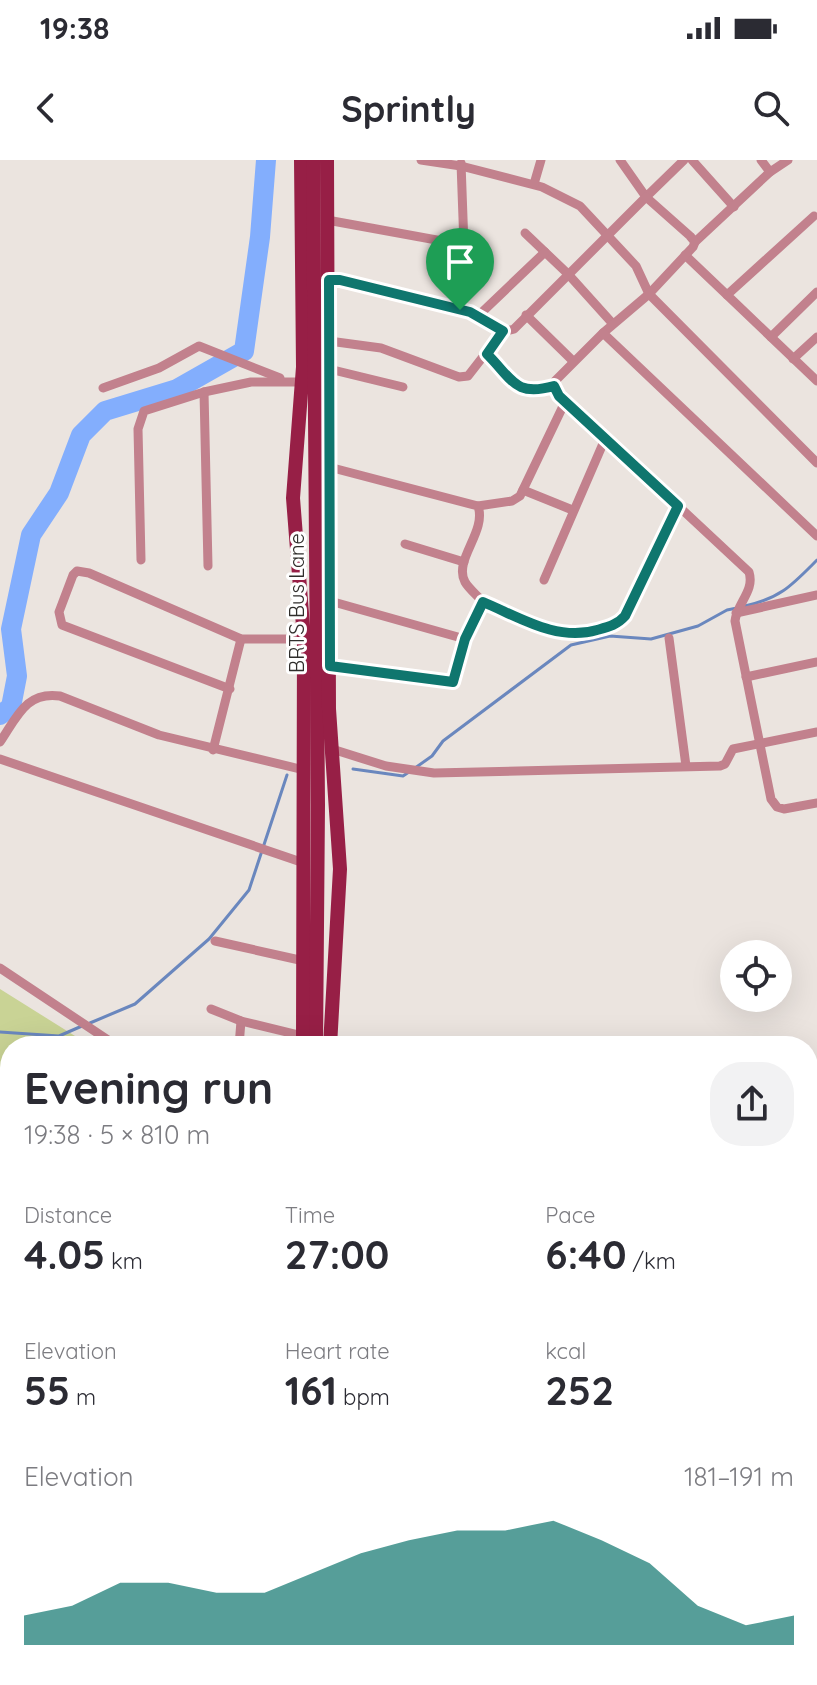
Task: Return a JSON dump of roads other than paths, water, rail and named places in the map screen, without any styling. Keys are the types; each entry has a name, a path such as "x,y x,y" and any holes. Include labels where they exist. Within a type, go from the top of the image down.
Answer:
{"main road":[{"path":"301,160 293,498 304,639 303,1036"},
{"name":"BRTS Bus Lane","path":"313,160 318,805 316,1036"},
{"path":"327,160 330,666 339,896 331,1036"}],"street":[{"path":"421,160 460,163 534,184 580,206 636,266 649,294 817,463"},
{"path":"534,184 541,160"},
{"path":"620,160 646,197 695,242"},
{"path":"329,280 460,310 478,316 503,331 514,329 684,160"},
{"path":"692,160 734,207"},
{"path":"761,160 770,172"},
{"path":"788,160 770,172 695,242 649,294 573,361 554,386 565,402 749,572 752,581 736,612 735,621 771,799 777,807 784,809 817,803"},
{"path":"460,163 465,273 460,310"},
{"path":"727,295 814,216"},
{"path":"327,220 464,245"},
{"path":"525,233 568,274 613,324"},
{"path":"478,316 545,252"},
{"path":"685,255 816,379"},
{"path":"771,337 817,292"},
{"path":"526,315 573,361"},
{"path":"329,341 381,348 459,377 468,376 503,331"},
{"path":"603,333 817,536"},
{"path":"793,359 817,337"},
{"path":"103,388 159,368 195,348 203,347 296,382"},
{"path":"487,354 521,389 529,392 554,386"},
{"path":"329,369 403,387"},
{"path":"141,560 140,418 144,411 204,392 251,382 296,382"},
{"path":"204,392 208,566"},
{"path":"329,467 478,506 512,501 523,490 565,402"},
{"path":"544,580 605,439"},
{"path":"523,490 570,509"},
{"path":"478,506 481,513 479,527 462,574 466,583 483,602 563,634 584,634 611,626 625,616 678,506"},
{"path":"405,544 464,562"},
{"path":"230,689 62,625 59,612 73,575 83,570 241,639 304,639"},
{"path":"736,612 817,595"},
{"path":"330,601 465,639"},
{"path":"330,666 453,682 465,639 483,602"},
{"path":"669,638 686,766"},
{"path":"213,750 241,639"},
{"path":"746,677 817,662"},
{"path":"0,742 27,704 35,696 47,694 60,696 159,735 304,770"},
{"path":"332,749 403,769 434,773 720,766 725,764 733,749 817,732"},
{"path":"0,759 304,863"},
{"path":"215,941 304,961"},
{"path":"0,968 102,1036"},
{"path":"211,1009 288,1036"},
{"path":"240,1036 241,1021"}],"waterway":[{"path":"0,715 11,707 17,676 11,629 31,535 59,493 81,435 105,411 177,389 244,351 260,237 266,160"},
{"path":"745,606 768,599 785,589 817,560"},
{"path":"415,768 432,756 443,741 571,645 610,636 651,639 698,626 737,608"},
{"path":"353,769 403,776 409,772"},
{"path":"90,1023 135,1004 209,939 249,890 287,775"},
{"path":"0,1032 59,1036 82,1026"}]}
